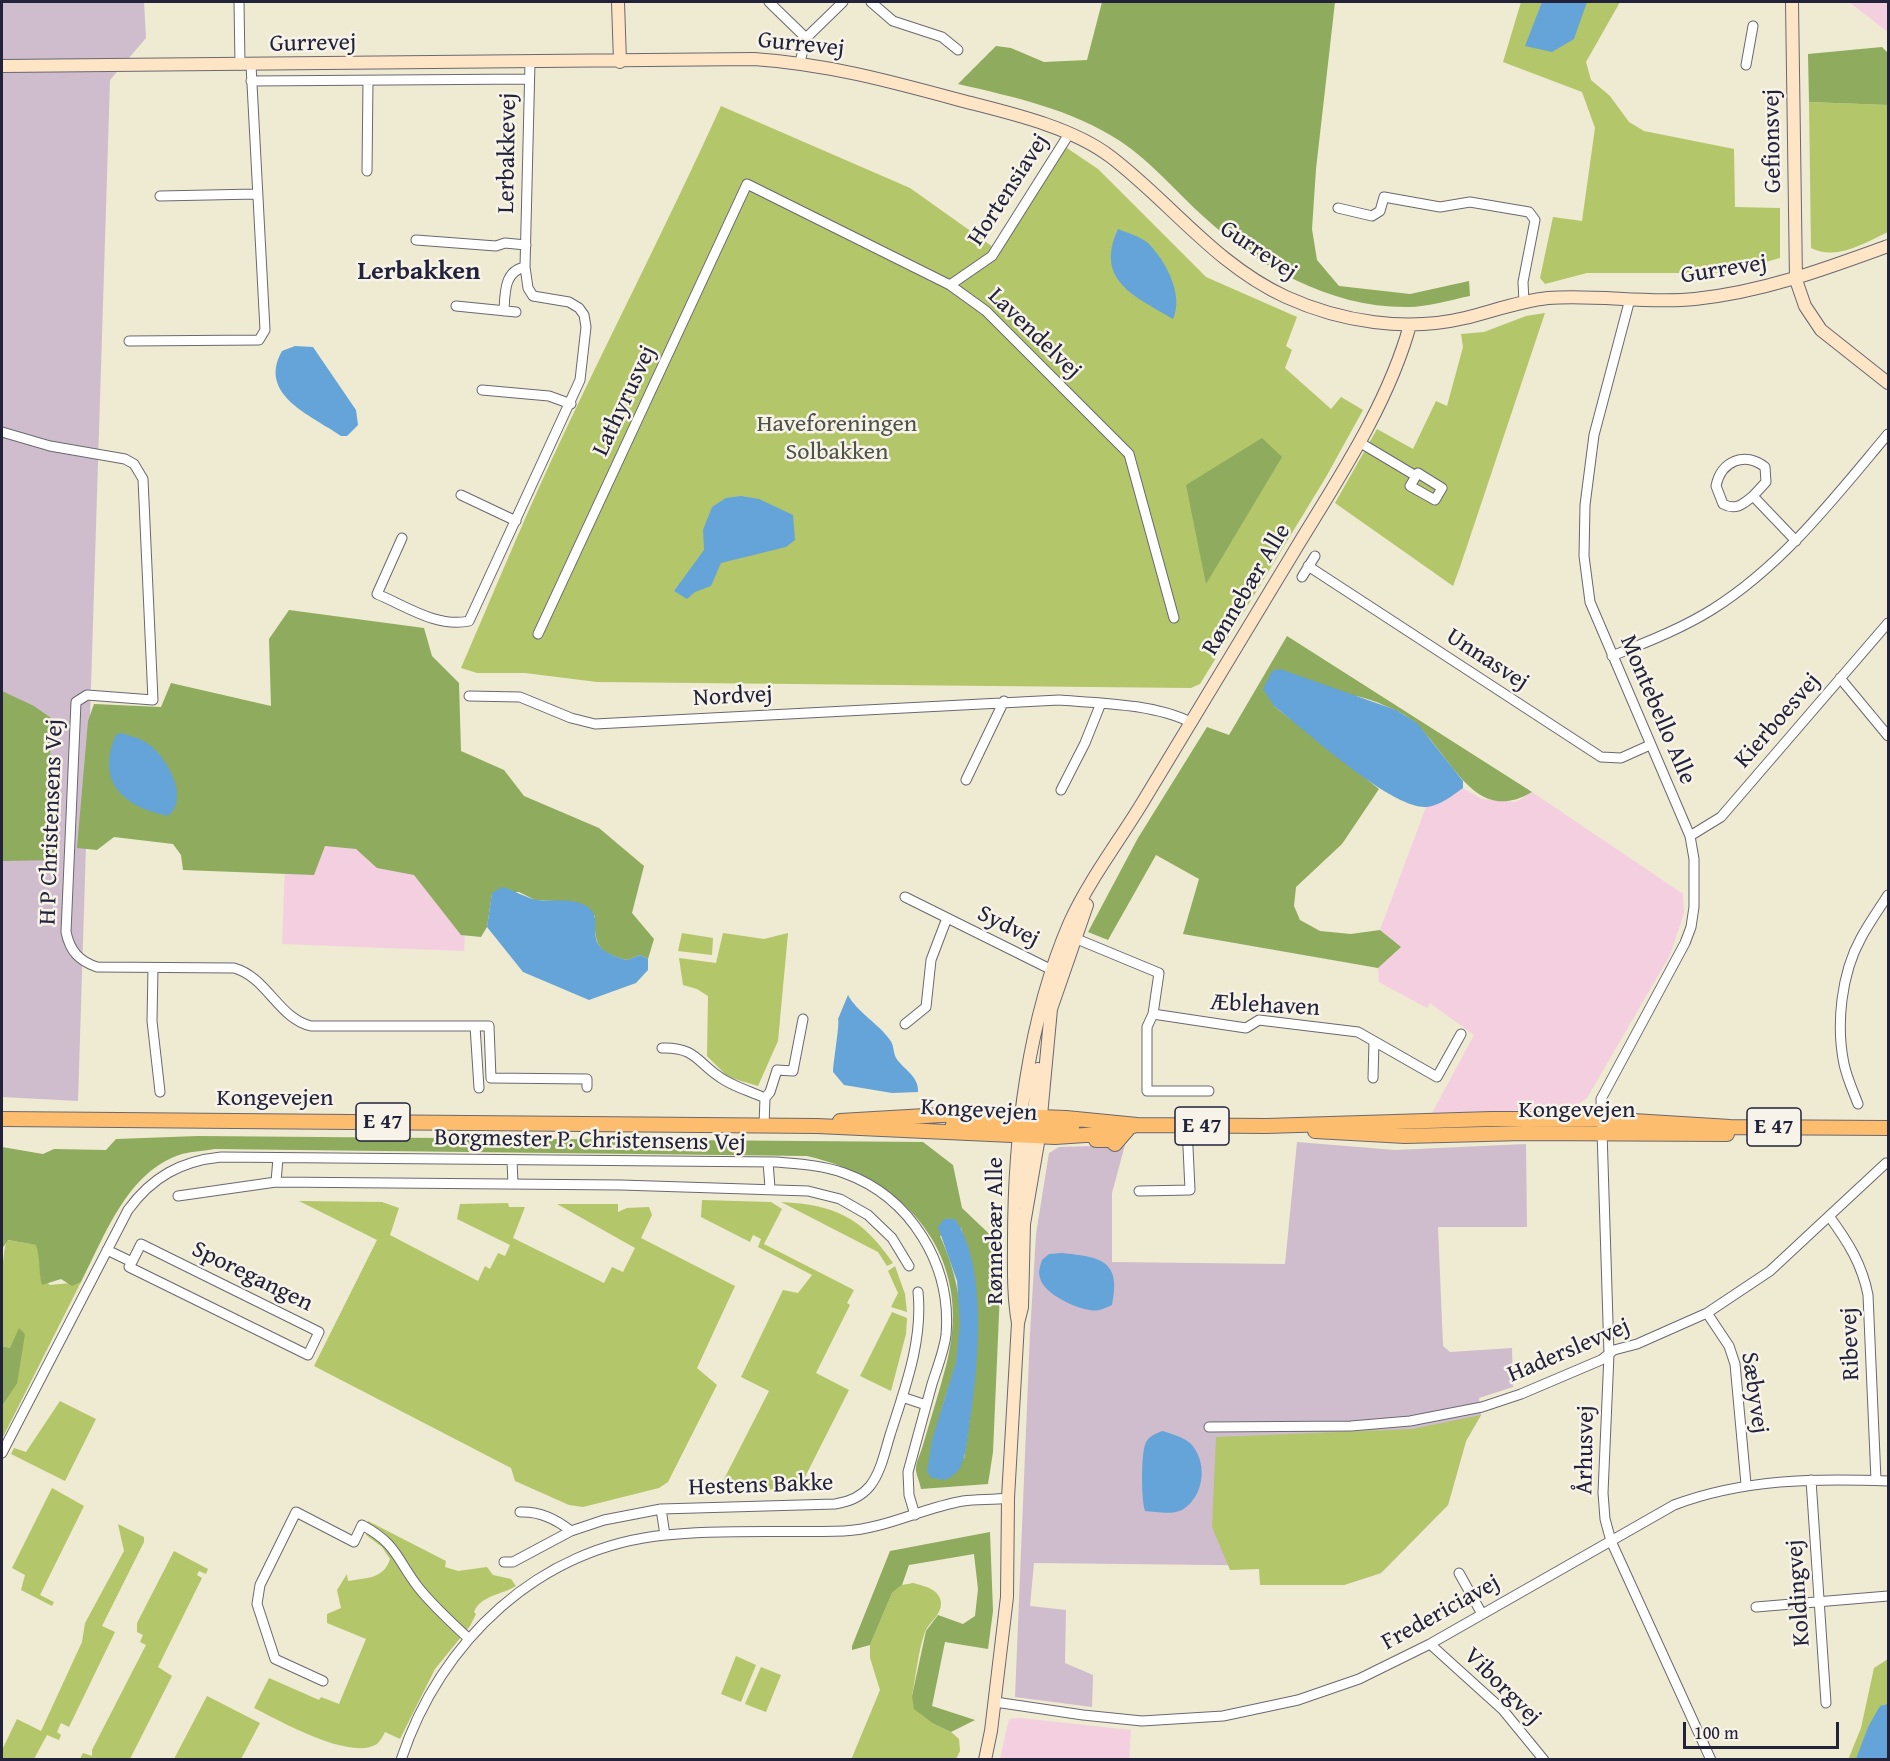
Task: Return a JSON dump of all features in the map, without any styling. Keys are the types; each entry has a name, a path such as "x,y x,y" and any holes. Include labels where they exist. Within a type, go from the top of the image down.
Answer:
{"main road":[{"path":"618,2 621,62"},
{"name":"Gefionsvej","path":"1792,2 1796,280 1805,306 1821,330 1888,383"},
{"name":"Gurrevej","path":"2,66 754,59 800,62 843,69 1011,113 1069,134 1108,154 1211,249 1260,284 1296,301 1346,317 1410,325 1462,319 1524,302 1567,297 1692,299 1796,280 1888,246"},
{"name":"Rønnebær Alle","path":"985,1760 995,1702 1007,1597 1008,1498 1018,1323 1022,1307 1023,1183 1042,1007 1052,970 1103,868 1359,442 1395,368 1410,325"},
{"name":"Rønnebær Alle","path":"1018,1323 1013,1298 1014,1181 1030,1126 1051,1009 1070,936"},
{"name":"Kongevejen","path":"817,1126 850,1119 922,1115 1030,1126 1055,1137 1132,1127"},
{"name":"Kongevejen","path":"2,1119 764,1125 851,1128 1266,1126 1491,1119 1601,1119 1730,1127 1888,1128"},
{"name":"Kongevejen","path":"1266,1126 1405,1136 1524,1133 1888,1136"}],"street":[{"path":"129,341 259,340 265,330 251,81 245,65 239,2"},
{"path":"770,2 806,38"},
{"path":"800,62 806,38 843,2"},
{"path":"871,2 893,21 942,37 958,50"},
{"name":"Gefionsvej","path":"1746,64 1753,26"},
{"name":"Lerbakkevej","path":"402,538 377,594 441,622 455,624 469,621 571,404 580,380 586,327 584,315 579,308 569,302 533,296 528,288 525,267 530,62"},
{"name":"Gurrevej","path":"251,81 529,79"},
{"name":"Gurrevej","path":"368,81 368,171"},
{"name":"Hortensiavej","path":"950,285 993,256 1069,134"},
{"name":"Lavendelvej","path":"747,184 950,285 986,311 1129,454 1174,618"},
{"name":"Lathyrusvej","path":"538,634 747,184"},
{"path":"160,196 256,194"},
{"path":"1338,208 1372,216 1380,211 1384,197 1440,207 1470,202 1529,212 1535,220 1523,282 1524,302"},
{"name":"Lerbakkevej","path":"416,240 496,246 505,243 526,245"},
{"path":"504,311 506,285 516,269 525,267"},
{"name":"Montebello Alle","path":"1601,1119 1602,1093 1652,1005 1691,927 1694,907 1694,859 1690,836 1590,602 1584,556 1585,505 1595,428 1630,299"},
{"path":"456,306 516,312"},
{"path":"482,390 549,396 571,404"},
{"name":"H P Christensens Vej","path":"2,432 50,446 125,459 134,464 143,479 153,700 87,695 76,702 66,932 72,951 87,964 97,967 234,968 244,971 254,976 292,1017 311,1026 476,1026"},
{"path":"1612,656 1675,630 1714,608 1796,541 1888,434"},
{"path":"1359,442 1416,476"},
{"path":"1740,459 1759,462 1765,467 1766,482 1753,496 1738,507 1730,508 1723,504 1716,486 1722,469 1740,459"},
{"path":"461,495 516,521"},
{"path":"1753,496 1796,541"},
{"path":"1302,577 1315,556"},
{"name":"Unnasvej","path":"1308,566 1601,757 1621,759 1650,745"},
{"name":"Kierboesvej","path":"1690,836 1721,817 1888,622"},
{"path":"1840,678 1888,736"},
{"name":"Nordvej","path":"469,696 520,697 571,718 595,724 1004,701 1059,700 1101,703 1177,715 1192,723"},
{"path":"966,780 1004,701"},
{"path":"1061,790 1101,703"},
{"path":"1858,1104 1845,1066 1840,1034 1841,1008 1852,960 1860,939 1888,895"},
{"name":"Sydvej","path":"905,897 1052,970"},
{"name":"Sydvej","path":"905,1024 926,1007 931,960 947,918"},
{"path":"1070,936 1159,973 1153,1014 1147,1027 1147,1091 1209,1092"},
{"path":"153,969 152,1021 160,1092"},
{"name":"Æblehaven","path":"1153,1014 1246,1028 1259,1020 1358,1032 1437,1077 1461,1034"},
{"path":"764,1125 765,1098 770,1092 777,1070 793,1071 803,1019"},
{"path":"479,1089 476,1026 489,1026 490,1078 587,1079 587,1087"},
{"path":"1373,1078 1374,1041"},
{"path":"662,1048 680,1047 689,1050 726,1081 765,1098"},
{"name":"Århusvej","path":"1601,1119 1609,1354 1605,1519 1611,1541 1712,1760"},
{"path":"1139,1191 1190,1190 1186,1126"},
{"name":"Borgmester P. Christensens Vej","path":"2,1453 107,1250 139,1195 168,1171 202,1158 768,1162 824,1167 864,1182 898,1206 926,1242 941,1280 947,1313 946,1338 908,1472 909,1495 915,1515"},
{"path":"276,1182 278,1158"},
{"path":"512,1160 513,1184"},
{"path":"768,1162 770,1188"},
{"name":"Haderslevvej","path":"1209,1427 1351,1426 1410,1421 1482,1407 1521,1394 1707,1313 1770,1271 1886,1162"},
{"path":"178,1196 276,1182 770,1188 824,1194 855,1206 881,1226 909,1266"},
{"name":"Ribevej","path":"1829,1216 1855,1254 1864,1274 1868,1295 1876,1480"},
{"name":"Sporegangen","path":"141,1244 319,1332 308,1355 129,1267 132,1262 141,1244"},
{"name":"Sporegangen","path":"107,1250 132,1262"},
{"name":"Hestens Bakke","path":"504,1562 513,1562 570,1531 604,1520 661,1509 835,1504 857,1497 876,1476 902,1397 916,1346 920,1311 918,1292"},
{"name":"Sæbyvej","path":"1707,1313 1729,1346 1735,1364 1746,1484"},
{"path":"902,1397 926,1405"},
{"name":"Fredericiavej","path":"995,1702 1142,1721 1223,1716 1298,1700 1359,1679 1430,1644 1674,1505 1707,1492 1746,1484 1811,1480 1888,1480"},
{"name":"Koldingvej","path":"1811,1480 1826,1703"},
{"path":"401,1760 428,1695 468,1638 522,1589 586,1554 665,1535 743,1531 845,1531 884,1525 963,1501 1008,1498"},
{"name":"Hestens Bakke","path":"661,1509 665,1535"},
{"path":"520,1512 534,1511 560,1522 570,1531"},
{"path":"323,1681 275,1659 257,1604 260,1585 296,1512 354,1542 362,1525 375,1532 391,1545 417,1586 468,1638"},
{"path":"1459,1573 1482,1614"},
{"path":"1756,1607 1888,1596"},
{"name":"Viborgvej","path":"1430,1644 1503,1710 1545,1760"}],"shaded area":[{"path":"2,2 144,2 146,38 110,80 78,1101 2,1097"},
{"path":"1849,2 1888,2 1888,32"},
{"path":"1463,788 1482,799 1516,802 1532,792 1683,894 1684,913 1670,955 1587,1098 1571,1109 1432,1113 1474,1035 1430,1003 1427,1008 1379,982 1378,968 1400,947 1380,930 1426,807 1443,802"},
{"path":"329,829 386,835 465,929 464,951 282,944 285,865"},
{"path":"1297,1142 1395,1150 1526,1144 1527,1227 1438,1227 1443,1346 1450,1352 1512,1348 1513,1387 1479,1398 1481,1415 1466,1441 1448,1505 1381,1573 1344,1585 1305,1566 1034,1563 1030,1606 1066,1610 1065,1663 1093,1675 1092,1707 1015,1697 1036,1234 1049,1153 1059,1147 1125,1145 1112,1193 1112,1262 1285,1264"},
{"path":"1020,1718 1131,1730 1129,1759 1000,1759 1009,1719"}],"green space":[{"path":"1102,2 1335,2 1316,169 1312,229 1317,260 1339,286 1410,294 1469,281 1470,296 1431,305 1408,307 1351,300 1324,292 1272,268 1248,252 1204,217 1143,158 1101,130 1042,105 958,84 996,46 1011,48 1044,62 1087,60"},
{"path":"1521,2 1620,2 1586,62 1591,80 1610,96 1629,122 1644,131 1734,149 1735,207 1780,208 1780,258 1726,273 1587,273 1545,284 1540,278 1553,217 1582,221 1595,128 1582,92 1503,62"},
{"path":"1882,47 1888,53 1888,105 1809,102 1808,54"},
{"path":"1809,102 1888,105 1888,232 1840,252 1831,253 1811,248"},
{"name":"Haveforeningen Solbakken","path":"721,106 910,188 993,247 1058,142 1098,169 1206,277 1297,317 1286,346 1292,350 1285,368 1331,409 1341,397 1363,410 1326,477 1200,684 1191,688 597,682 525,673 477,673 461,668 552,459"},
{"path":"1545,313 1453,586 1335,503 1377,429 1413,449 1436,401 1447,406 1463,347 1461,334 1484,332 1526,316"},
{"path":"1262,438 1282,457 1206,584 1186,485"},
{"path":"289,610 424,628 432,656 459,683 461,751 504,770 524,796 599,828 644,866 632,913 654,939 648,959 640,955 627,960 604,951 597,941 595,916 575,902 535,900 519,892 492,894 487,927 481,937 461,935 414,875 377,868 356,849 325,846 314,875 183,870 181,855 173,844 114,837 97,850 77,848 88,721 94,704 161,707 171,683 271,706 269,639"},
{"path":"1287,636 1532,792 1509,801 1490,799 1473,789 1458,774 1413,721 1371,700 1353,695 1338,695 1274,706 1379,789 1342,844 1296,887 1294,906 1300,920 1320,931 1351,934 1380,930 1401,947 1378,968 1183,934 1199,879 1156,855 1108,940 1088,932 1138,838 1207,727 1229,735"},
{"path":"2,691 34,706 51,718 49,830 56,839 59,860 2,861"},
{"path":"682,933 713,938 712,955 678,951"},
{"path":"723,933 764,939 788,933 778,1041 758,1086 728,1077 707,1056 708,996 697,989 683,985 679,958 716,963"},
{"path":"198,1136 923,1142 953,1165 962,1208 1002,1246 993,1452 988,1484 921,1489 916,1465 947,1362 953,1324 951,1288 941,1256 925,1228 902,1203 875,1183 843,1167 807,1156 215,1149 194,1152 163,1162 132,1190 109,1226 81,1282 72,1286 61,1279 42,1285 36,1245 8,1240 2,1249 2,1147 43,1154 54,1149 106,1150 116,1139","holes":["961,1228 969,1256 976,1314 976,1343 975,1372 964,1459 940,1417 956,1364 961,1332 956,1283 940,1236"]},
{"path":"702,1200 771,1202 782,1209 764,1244 854,1290 847,1303 850,1305 816,1373 849,1390 805,1477 822,1485 818,1490 719,1489 769,1391 741,1377 783,1290 798,1293 812,1275 758,1247 761,1239 753,1235 750,1242 701,1217"},
{"path":"299,1201 382,1202 399,1208 390,1235 478,1281 485,1266 490,1269 498,1253 505,1256 510,1245 457,1219 460,1204 508,1203 509,1207 525,1207 513,1238 604,1283 612,1267 623,1272 635,1248 557,1204 618,1204 618,1212 627,1208 649,1207 652,1215 641,1238 735,1286 697,1368 717,1385 668,1482 659,1488 583,1507 569,1505 515,1481 511,1468 314,1366 377,1240"},
{"path":"781,1202 817,1206 846,1216 870,1234 893,1263 887,1266 878,1252"},
{"path":"7,1240 37,1245 41,1259 40,1277 50,1285 81,1282 2,1439 2,1406 17,1384 10,1348 2,1346 2,1274"},
{"path":"895,1266 905,1294 907,1312 891,1307 898,1293 888,1271"},
{"path":"892,1312 907,1318 906,1334 891,1391 860,1376"},
{"path":"19,1328 25,1334 17,1384 2,1406 2,1346 10,1348"},
{"path":"60,1401 96,1419 65,1481 11,1454 14,1448 26,1452"},
{"path":"1481,1415 1466,1441 1448,1505 1381,1573 1344,1585 1260,1585 1259,1569 1230,1570 1212,1527 1216,1437 1412,1429"},
{"path":"52,1488 84,1506 40,1595 54,1602 52,1606 21,1590 25,1575 12,1568"},
{"path":"368,1521 446,1561 445,1567 458,1571 487,1567 493,1575 511,1579 516,1586 477,1606 470,1626 435,1669 400,1739 385,1732 377,1744 365,1748 333,1744 297,1730 254,1708 269,1678 319,1700 321,1697 339,1704 366,1639 327,1623 327,1614 341,1608 337,1590 347,1574 348,1581 374,1576 387,1566 390,1559 382,1547 366,1535"},
{"path":"118,1524 144,1537 144,1542 102,1626 115,1632 69,1727 61,1723 57,1732 61,1735 59,1740 47,1735 34,1759 2,1759 2,1750 17,1719 41,1731 82,1642 85,1623 124,1551"},
{"path":"990,1532 993,1611 988,1649 945,1642 932,1706 975,1720 951,1732 934,1724 914,1709 912,1696 926,1631 938,1615 963,1624 975,1616 978,1589 974,1554 909,1565 902,1585 892,1593 870,1645 852,1650 852,1646 890,1551"},
{"path":"174,1551 208,1569 206,1574 199,1571 197,1575 202,1578 158,1667 172,1676 130,1759 80,1759 83,1753 92,1756 92,1750 146,1645 140,1642 143,1635 137,1632 137,1623"},
{"path":"913,1583 935,1591 941,1603 939,1612 927,1628 923,1639 912,1696 934,1724 951,1732 959,1739 960,1751 956,1759 851,1760 880,1690 870,1658 870,1645 892,1593 902,1585"},
{"path":"736,1656 756,1665 741,1702 721,1694"},
{"path":"1888,1659 1888,1759 1848,1760 1861,1728 1874,1668"},
{"path":"761,1667 781,1675 766,1712 745,1704"},
{"path":"207,1696 260,1723 241,1759 174,1759"}],"water":[{"path":"1542,2 1587,2 1574,39 1552,52 1525,46"},
{"path":"1118,229 1148,243 1161,259 1175,289 1176,310 1173,319 1133,294 1122,285 1115,274 1111,262 1112,247"},
{"path":"295,346 313,347 356,410 358,425 347,436 341,436 303,411 282,392 276,380 276,366 282,351"},
{"path":"741,496 759,499 793,515 795,540 786,547 721,563 711,586 695,592 687,599 674,591 704,550 703,530 712,507 726,498"},
{"path":"1280,669 1396,710 1417,723 1463,781 1463,788 1442,802 1427,807 1393,796 1371,782 1274,706 1263,689 1272,671"},
{"path":"121,733 148,744 158,752 170,770 177,790 177,800 168,816 138,806 118,790 109,766 110,752 116,735"},
{"path":"502,887 537,900 570,901 588,907 593,913 597,941 602,948 611,955 627,960 640,955 648,959 648,970 636,983 589,1000 523,972 487,927 492,893"},
{"path":"848,995 890,1040 896,1058 916,1082 918,1092 892,1093 844,1085 833,1072 838,1019"},
{"path":"944,1219 955,1219 966,1240 973,1264 978,1320 975,1378 964,1459 956,1473 946,1480 932,1478 927,1472 932,1440 956,1362 960,1323 957,1281 938,1227"},
{"path":"1061,1253 1096,1259 1110,1269 1114,1278 1112,1305 1096,1310 1084,1309 1061,1299 1047,1289 1039,1276 1042,1260 1049,1254"},
{"path":"1163,1431 1183,1438 1192,1445 1202,1470 1199,1489 1189,1504 1182,1510 1164,1513 1145,1511 1142,1488 1146,1442 1155,1434"},
{"path":"1888,1704 1888,1759 1856,1759 1868,1727 1880,1706"}],"district":[{"name":"Lerbakken","path":"419,272"}]}
